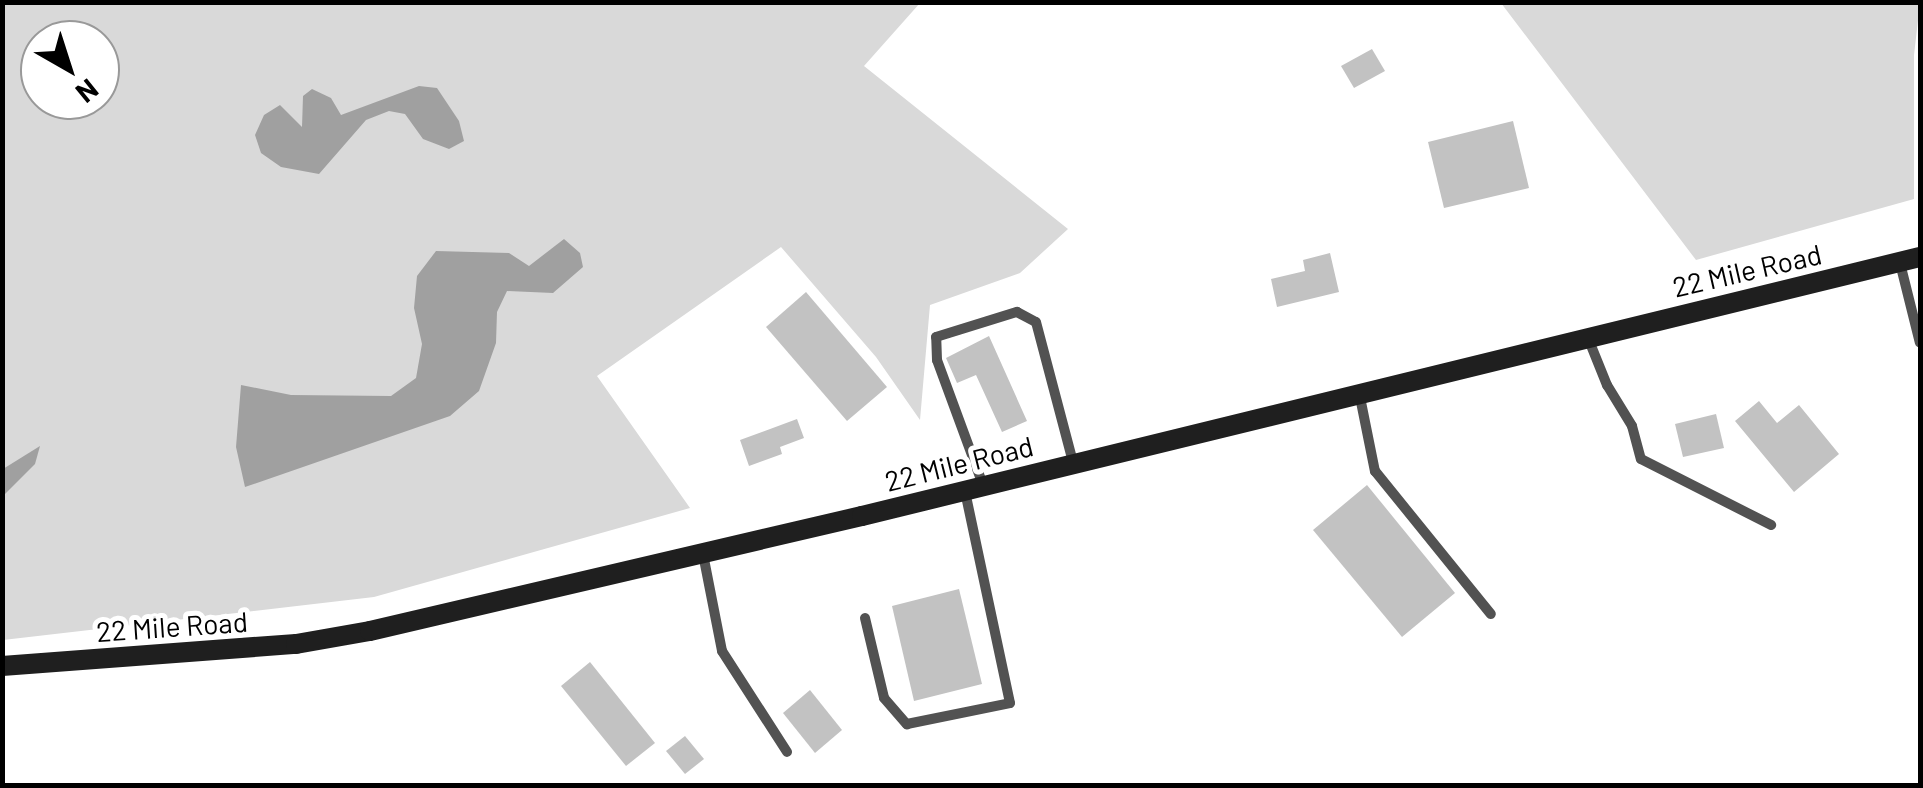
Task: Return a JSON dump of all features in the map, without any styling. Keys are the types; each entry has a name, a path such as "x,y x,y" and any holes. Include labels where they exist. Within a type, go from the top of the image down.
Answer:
{"street":[{"name":"22 Mile Road","path":"2,666 296,644 703,553 1910,259"}],"lane":[{"path":"1910,259 1920,342"},
{"path":"865,618 884,698 906,724 1010,703 974,487 937,360 936,337 1017,312 1036,322 1073,462"},
{"path":"1587,336 1607,385 1632,426 1641,460 1771,525"},
{"path":"1359,391 1375,470 1491,614"},
{"path":"703,553 722,651 787,752"}],"shaded area":[{"path":"2,3 920,3 864,66 1068,229 1020,273 930,305 920,420 876,357 781,247 597,376 690,508 374,597 3,640"},
{"path":"1501,3 1920,3 1914,55 1914,199 1696,260"},
{"path":"419,86 437,88 459,121 464,141 449,149 423,139 405,114 389,111 366,120 319,174 281,167 261,153 255,135 264,115 280,105 302,127 303,96 312,89 331,98 341,115"},
{"path":"564,239 580,253 583,267 553,293 507,291 497,312 496,343 479,391 450,416 245,487 236,447 241,385 291,395 391,396 416,378 422,344 414,308 417,276 436,251 509,253 529,266"},
{"path":"40,446 35,464 3,496 3,469"}],"building":[{"path":"1372,49 1385,71 1354,88 1341,66"},
{"path":"1513,121 1529,188 1444,208 1428,142"},
{"path":"1330,253 1339,292 1277,307 1271,279 1305,271 1303,260"},
{"path":"806,292 887,387 847,421 766,327"},
{"path":"989,336 1027,421 1002,432 976,375 957,383 946,358"},
{"path":"1759,401 1777,423 1799,405 1839,454 1794,492 1735,421"},
{"path":"1716,414 1724,448 1683,457 1675,424"},
{"path":"797,419 804,438 780,447 782,454 749,466 740,440"},
{"path":"1367,485 1455,593 1402,637 1313,530"},
{"path":"959,589 982,684 914,701 892,606"},
{"path":"590,662 655,743 626,766 561,686"},
{"path":"810,690 842,730 815,753 783,713"},
{"path":"685,736 704,759 685,774 666,751"}]}
